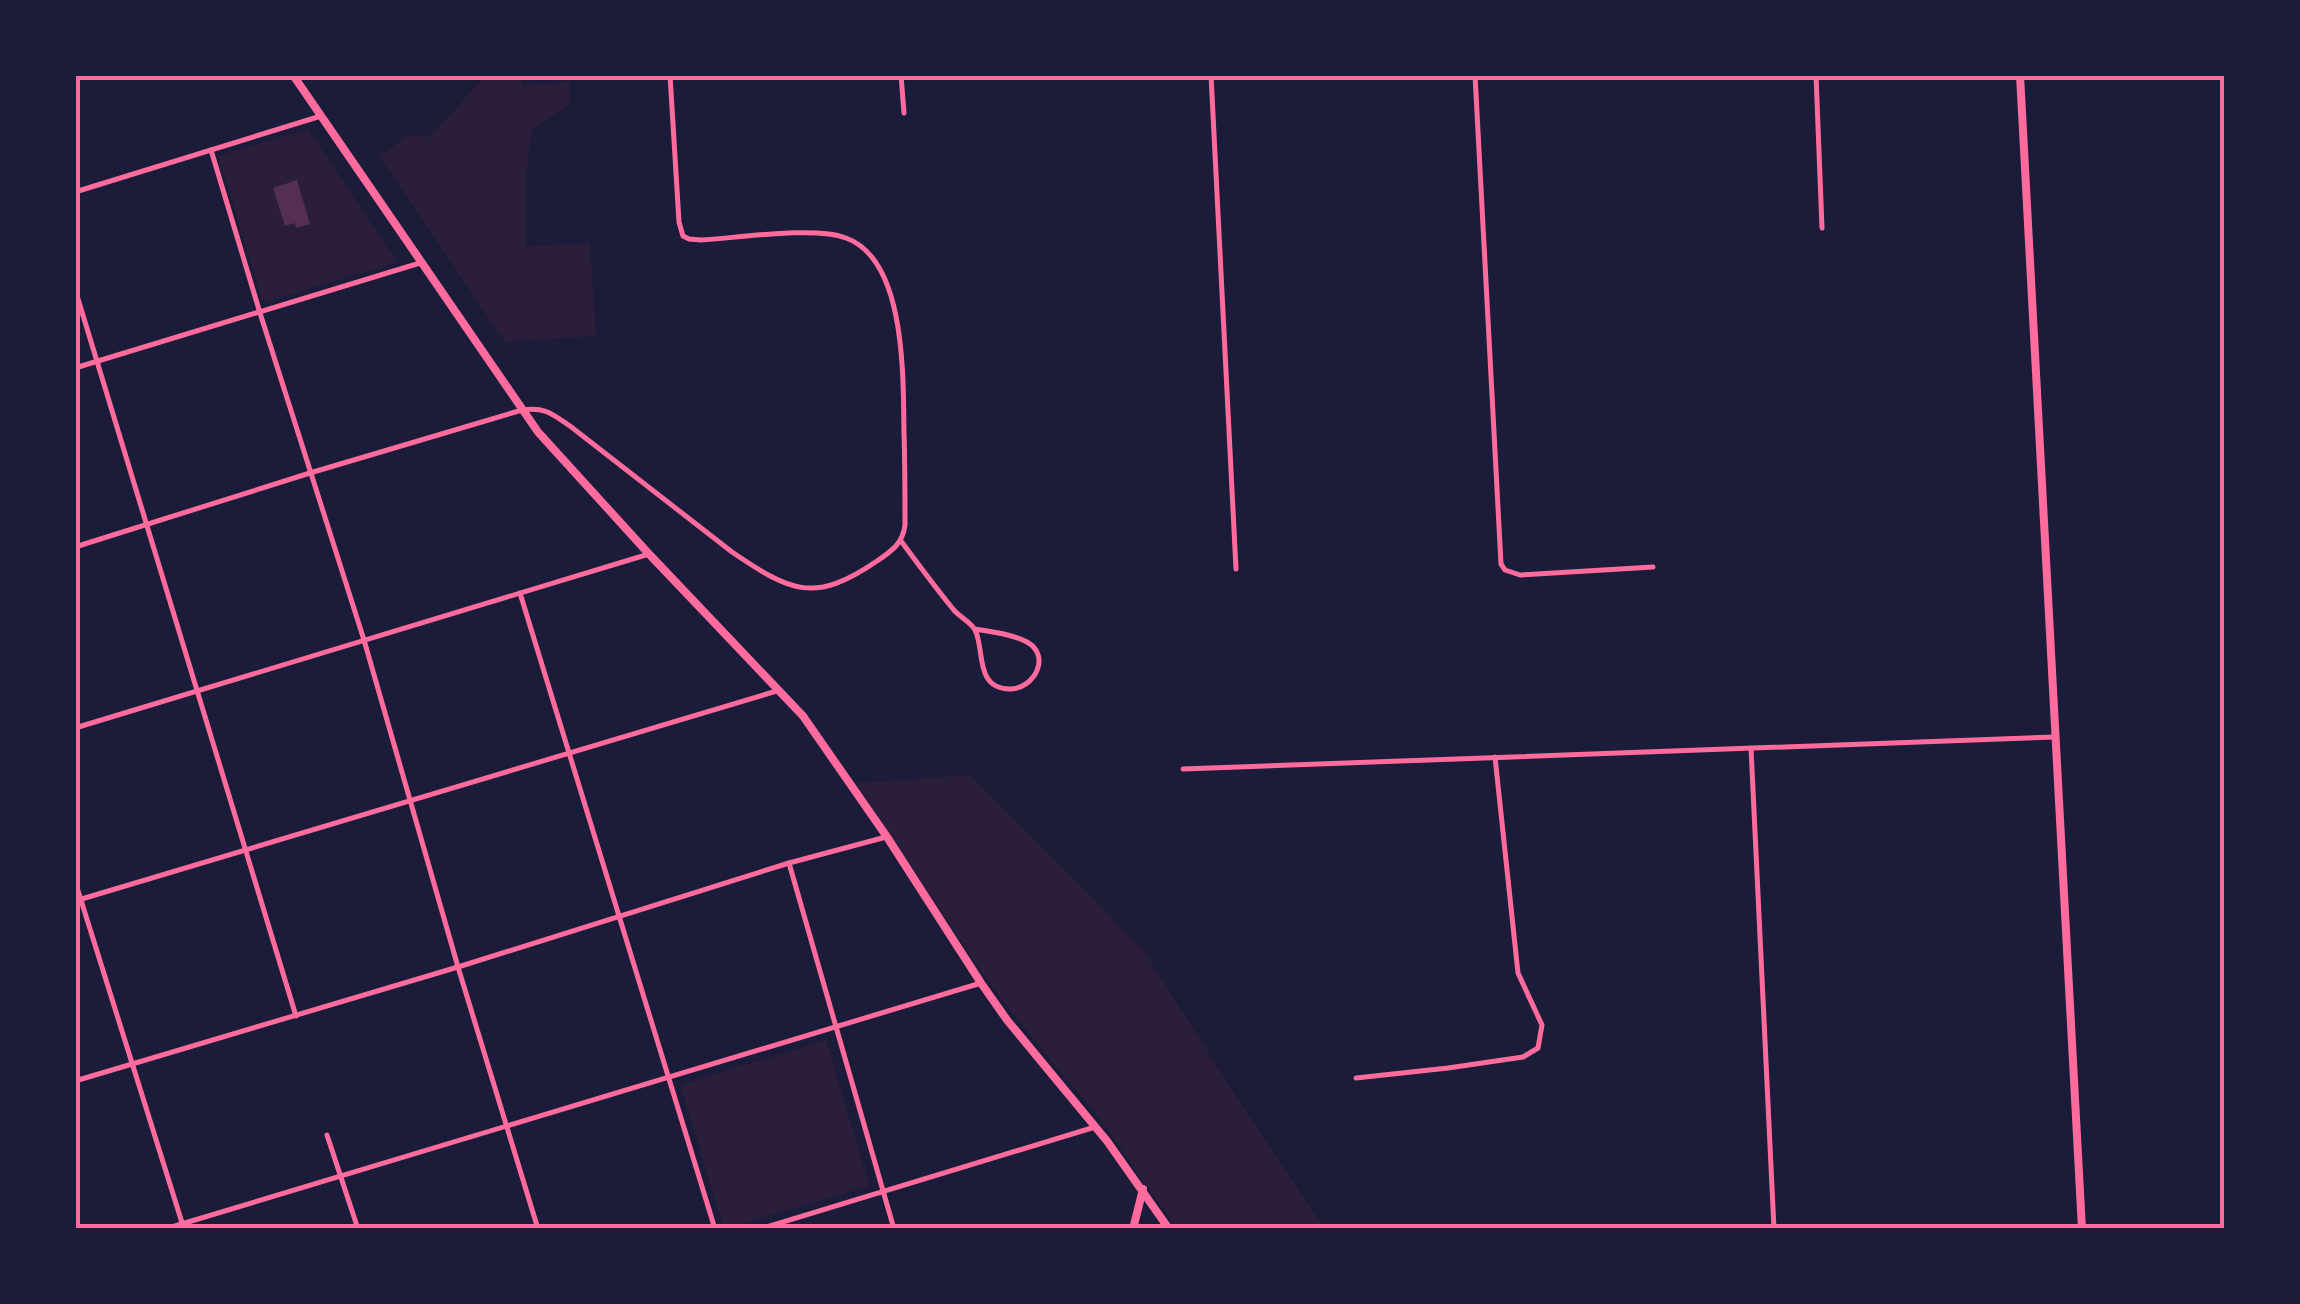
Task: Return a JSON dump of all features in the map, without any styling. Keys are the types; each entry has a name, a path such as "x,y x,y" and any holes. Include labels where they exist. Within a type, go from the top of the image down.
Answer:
{"street":[{"path":"293,75 538,432 816,732 980,983 1095,1127 1169,1229"},
{"path":"75,548 310,473 522,410 542,409 732,552 786,584 812,589 834,585 873,564 901,541 906,524 901,342 878,267 860,245 834,234 702,240 683,236 670,75"},
{"path":"901,75 904,113"},
{"path":"1211,75 1236,569"},
{"path":"1475,75 1501,564 1504,570 1520,575 1653,567"},
{"path":"1816,75 1822,228"},
{"path":"2020,75 2082,1229"},
{"path":"75,192 321,116"},
{"path":"212,150 364,640 538,1229"},
{"path":"75,368 420,263"},
{"path":"75,288 296,1016"},
{"path":"901,541 956,613 975,629 1006,635 1034,648 1039,660 1038,674 1030,684 1016,689 1000,688 988,678 980,660 975,629"},
{"path":"75,728 649,554"},
{"path":"520,593 714,1229"},
{"path":"78,901 780,690"},
{"path":"1182,769 2054,737"},
{"path":"1750,748 1774,1229"},
{"path":"1356,1078 1523,1057 1538,1048 1542,1025 1518,973 1496,758"},
{"path":"75,1081 458,968 789,863 887,837"},
{"path":"789,863 894,1229"},
{"path":"75,881 78,901 183,1226"},
{"path":"165,1229 980,983"},
{"path":"760,1229 1095,1127"},
{"path":"327,1135 358,1229"},
{"path":"1134,1229 1143,1190"}],"shaded area":[{"path":"486,75 521,75 522,85 570,82 570,105 532,129 526,180 527,246 590,243 596,336 505,342 379,156 409,135 430,137"},
{"path":"308,129 397,262 263,303 218,156"},
{"path":"971,775 1144,951 1325,1229 1177,1229 1094,1111 989,983 855,783"},
{"path":"826,1040 870,1186 724,1229 680,1085"}],"building":[{"path":"297,180 310,224 296,228 295,223 285,226 273,188"}]}
